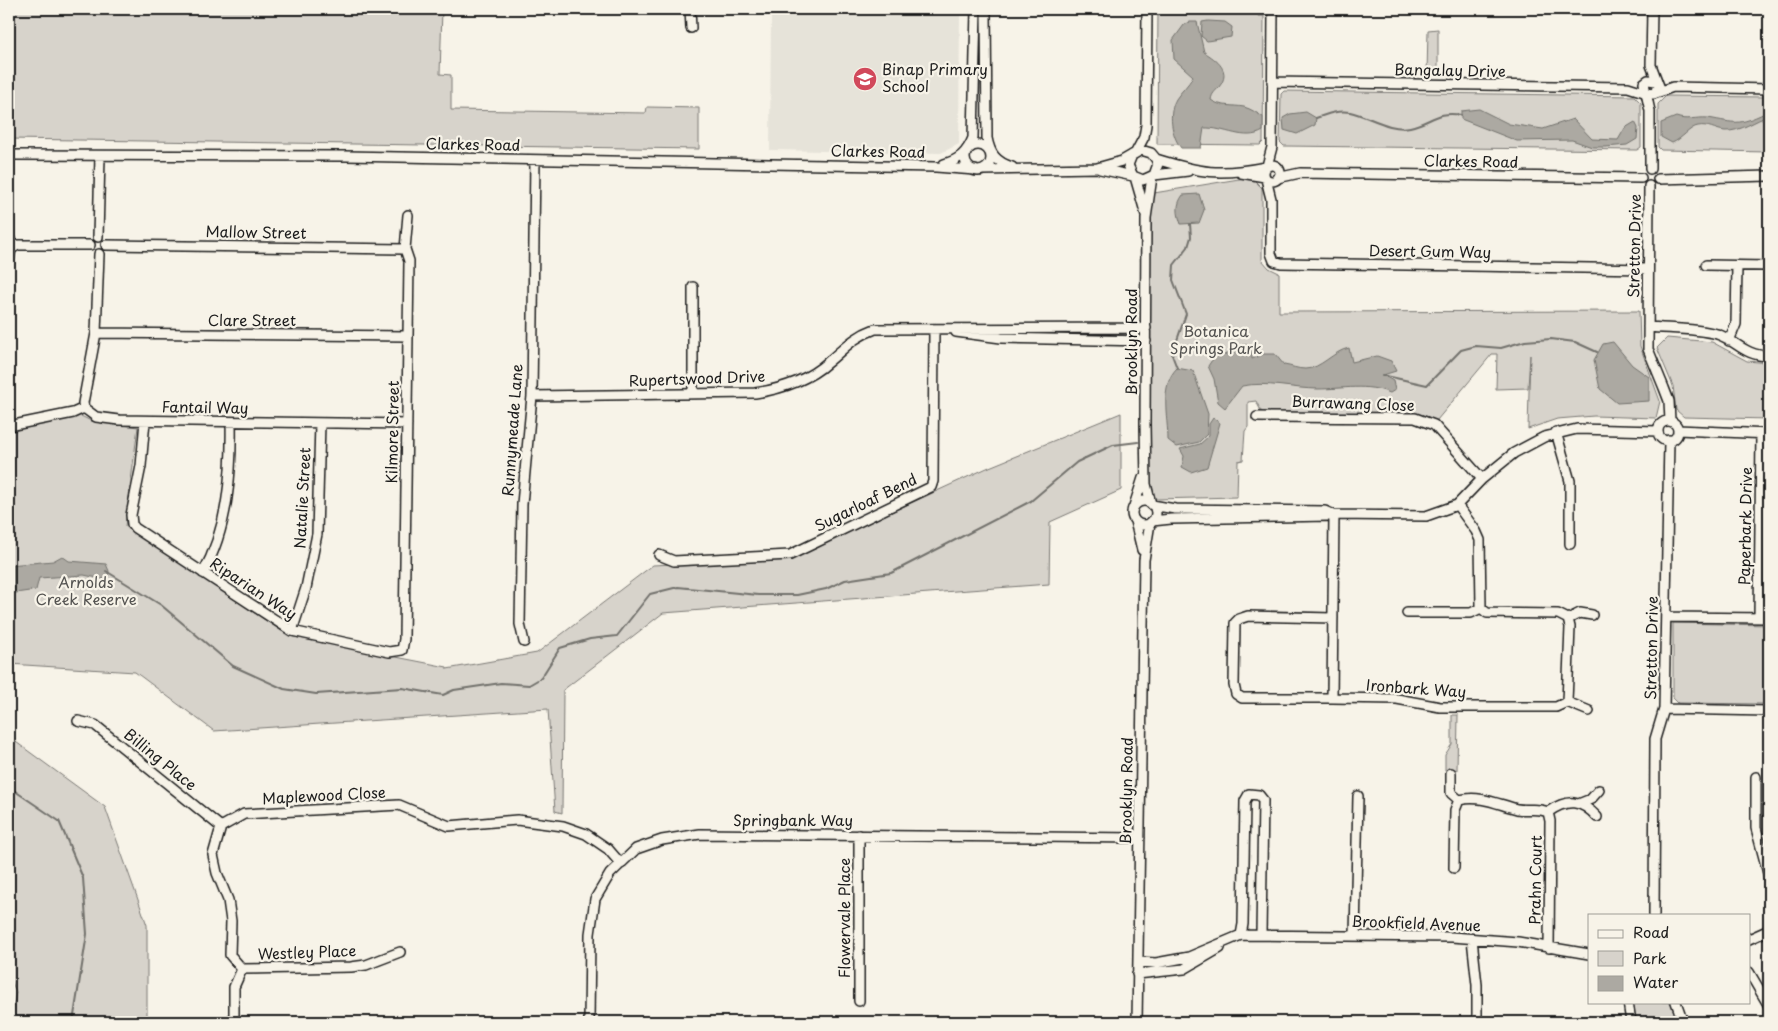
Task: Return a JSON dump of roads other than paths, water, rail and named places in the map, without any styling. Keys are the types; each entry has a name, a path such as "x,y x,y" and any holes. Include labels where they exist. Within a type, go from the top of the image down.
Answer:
{"street":[{"path":"690,9 691,28"},
{"path":"976,9 975,125 966,162 979,170 990,163 986,127 986,9"},
{"path":"1146,125 1158,164 1153,176 1144,180 1134,176 1128,165 1144,137 1146,125 1147,9"},
{"path":"1271,166 1273,9"},
{"path":"1650,169 1652,9"},
{"name":"Bangalay Drive","path":"1272,82 1769,89"},
{"name":"Clarkes Road","path":"936,167 955,161 972,147 980,145 995,159 1017,168"},
{"path":"1134,153 1146,151 1155,158"},
{"name":"Clarkes Road","path":"1097,168 1122,161 1134,153"},
{"name":"Clarkes Road","path":"9,155 535,160 936,167 979,170 1097,168 1134,176"},
{"path":"98,237 100,156"},
{"name":"Clarkes Road","path":"1155,158 1191,170"},
{"name":"Runnymeade Lane","path":"524,642 520,624 522,504 532,396 535,160"},
{"name":"Clarkes Road","path":"1239,173 1271,166 1300,173 1641,178"},
{"name":"Desert Gum Way","path":"1271,199 1280,174 1271,166 1265,178 1271,199 1271,253 1274,261 1281,263 1648,269"},
{"path":"1650,169 1657,173 1658,179 1654,185 1649,186 1642,183 1641,178 1643,172 1650,169"},
{"name":"Clarkes Road","path":"1153,176 1191,170 1239,173 1272,181 1300,173"},
{"name":"Brooklyn Road","path":"1134,176 1146,218"},
{"name":"Brooklyn Road","path":"1152,504 1148,494 1145,465 1146,218 1153,176"},
{"path":"1658,179 1769,176"},
{"name":"Stretton Drive","path":"1649,186 1648,349 1669,401 1670,421"},
{"name":"Kilmore Street","path":"402,650 404,639 409,261 405,249 408,215"},
{"path":"9,237 13,247 9,260"},
{"path":"90,245 98,237"},
{"path":"98,237 103,239 106,245 105,250 98,254"},
{"path":"13,247 23,245 90,245"},
{"path":"90,245 93,252 98,254"},
{"name":"Mallow Street","path":"106,245 405,249"},
{"path":"9,426 84,408 83,403 96,333 98,254"},
{"path":"1706,265 1769,266"},
{"path":"1729,341 1736,324 1737,266"},
{"path":"693,287 693,393"},
{"path":"1648,327 1707,332 1729,341 1739,348 1769,356"},
{"path":"1055,328 1055,338"},
{"name":"Rupertswood Drive","path":"532,396 755,393 781,389 808,377 858,336 875,329 1146,328"},
{"name":"Rupertswood Drive","path":"934,329 1001,338 1146,341"},
{"name":"Sugarloaf Bend","path":"659,555 674,561 790,555 931,488 933,481 934,329"},
{"name":"Clare Street","path":"96,333 408,336"},
{"name":"Fantail Way","path":"84,408 96,417 145,422 407,424"},
{"name":"Burrawang Close","path":"1257,416 1415,418 1434,425 1482,479"},
{"path":"1670,421 1676,425 1678,430 1676,437 1669,440 1660,437 1658,431 1663,422 1670,421"},
{"name":"Riparian Way","path":"145,422 132,524 135,528 292,631 389,652 402,650"},
{"path":"203,573 211,559 227,502 230,477 231,422"},
{"name":"Natalie Street","path":"292,631 306,588 316,534 320,423"},
{"path":"1334,515 1324,518 1171,518 1141,524 1135,521 1132,515 1133,508 1141,502 1175,509 1324,512 1334,515 1411,518 1426,516 1456,505 1482,479 1514,453 1535,440 1556,432 1577,429 1658,431"},
{"path":"1678,430 1765,434"},
{"path":"1556,432 1570,481 1570,544"},
{"name":"Paperbark Drive","path":"1759,618 1765,434"},
{"name":"Stretton Drive","path":"1654,914 1655,739 1664,709 1669,440"},
{"name":"Brooklyn Road","path":"1133,508 1139,494 1145,465"},
{"path":"1151,522 1155,515 1152,504"},
{"path":"1456,505 1476,531 1480,540 1480,608 1486,614 1558,614 1568,619"},
{"path":"1332,698 1334,515"},
{"name":"Brooklyn Road","path":"1135,521 1144,560"},
{"name":"Brooklyn Road","path":"1137,1022 1144,560 1151,522"},
{"path":"1407,613 1471,613 1480,608"},
{"path":"1568,619 1580,613 1592,615"},
{"name":"Ironbark Way","path":"1333,618 1248,616 1239,619 1235,623 1234,685 1236,694 1242,698 1397,699 1440,707 1556,707 1567,702"},
{"path":"1666,617 1769,618"},
{"path":"1568,619 1570,636 1567,702 1589,711"},
{"path":"1664,709 1769,711"},
{"name":"Billing Place","path":"78,721 95,726 221,827"},
{"path":"1451,773 1451,793 1460,800"},
{"path":"1756,777 1756,828 1769,878"},
{"path":"1454,868 1455,810 1460,800 1470,797 1494,800 1519,809 1539,808 1548,812 1563,803 1581,803 1591,799 1600,790"},
{"path":"1137,974 1172,972 1195,964 1241,935 1243,924 1245,801 1249,794 1259,794 1263,800 1261,935"},
{"path":"1355,936 1358,796"},
{"path":"1581,803 1597,817"},
{"name":"Maplewood Close","path":"221,827 244,814 399,805 449,826 516,820 563,826 586,834 608,849 621,864"},
{"name":"Prahn Court","path":"1548,812 1550,821 1549,948"},
{"path":"221,827 213,856 217,873 228,900 231,921 230,955 242,969 234,986 234,1022"},
{"name":"Springbank Way","path":"589,1022 590,934 595,899 610,874 636,849 662,840 700,834 1140,838"},
{"name":"Flowervale Place","path":"859,835 859,1001"},
{"path":"1244,855 1262,855"},
{"path":"1750,938 1769,930"},
{"name":"Brookfield Avenue","path":"1138,962 1170,961 1188,957 1241,935 1355,936 1518,942 1588,954"},
{"path":"1472,940 1477,985 1477,1022"},
{"name":"Westley Place","path":"242,969 351,967 366,965 400,952"},
{"path":"1170,961 1172,972"},
{"path":"1750,974 1769,1006"},
{"path":"1628,1004 1631,1022"},
{"path":"1677,1004 1681,1016 1680,1022"}],"water":[{"path":"1190,22 1197,22 1204,52 1218,62 1223,71 1223,81 1213,94 1211,100 1222,105 1244,107 1263,117 1263,131 1256,134 1242,135 1204,128 1201,148 1181,148 1173,130 1172,111 1176,99 1193,76 1174,59 1173,40 1184,25"},
{"path":"1202,22 1225,22 1232,27 1231,37 1207,41 1201,36"},
{"path":"1479,109 1509,124 1543,129 1573,119 1592,139 1618,140 1625,128 1635,122 1638,128 1637,139 1627,145 1606,147 1592,147 1572,140 1517,141 1461,119 1461,111"},
{"path":"1306,112 1316,118 1315,125 1297,134 1284,130 1283,118 1290,114"},
{"path":"1769,113 1769,116 1737,130 1725,131 1702,126 1695,127 1672,143 1661,137 1661,123 1676,117 1742,122"},
{"path":"1199,194 1204,210 1199,223 1181,224 1178,209 1181,198 1183,195"},
{"path":"1613,342 1632,365 1649,377 1649,401 1617,403 1600,389 1594,360 1603,344"},
{"path":"1244,344 1251,347 1252,359 1263,354 1275,354 1284,365 1302,369 1316,366 1349,348 1352,362 1377,356 1391,361 1396,371 1383,375 1393,381 1395,390 1390,393 1364,387 1318,389 1251,385 1242,386 1225,408 1218,402 1214,379 1208,366 1214,357 1235,352"},
{"path":"1177,368 1193,371 1208,414 1207,434 1199,442 1177,447 1168,440 1166,393 1171,375"},
{"path":"1213,418 1220,423 1207,467 1191,472 1182,467 1184,456 1180,449 1200,444 1209,436 1209,424"},
{"path":"62,556 69,561 106,564 109,571 107,580 84,575 39,578 36,590 9,594 9,565 53,561"}],"waterway":[{"path":"1316,118 1337,112 1350,112 1387,125 1402,128 1417,125 1446,114 1461,115"},
{"path":"1177,368 1172,355 1186,314 1173,280 1174,265 1188,247 1191,237 1190,224"},
{"path":"1382,375 1427,385 1461,350 1476,346 1501,348 1525,341 1551,339 1575,342 1597,352"},
{"path":"106,571 161,605 233,666 284,689 316,694 402,688 443,695 454,690 501,683 529,685 541,678 560,648 590,639 617,636 650,594 678,587 758,595 797,595 826,589 845,580 891,573 1031,501 1077,462 1113,445 1138,442"},
{"path":"9,787 59,821 83,878 87,934 73,1022"}],"place":[{"name":"Binap Primary School","path":"865,79"}],"park label":[{"name":"Botanica Springs Park","path":"1216,340"},
{"name":"Arnolds Creek Reserve","path":"86,592"}]}
